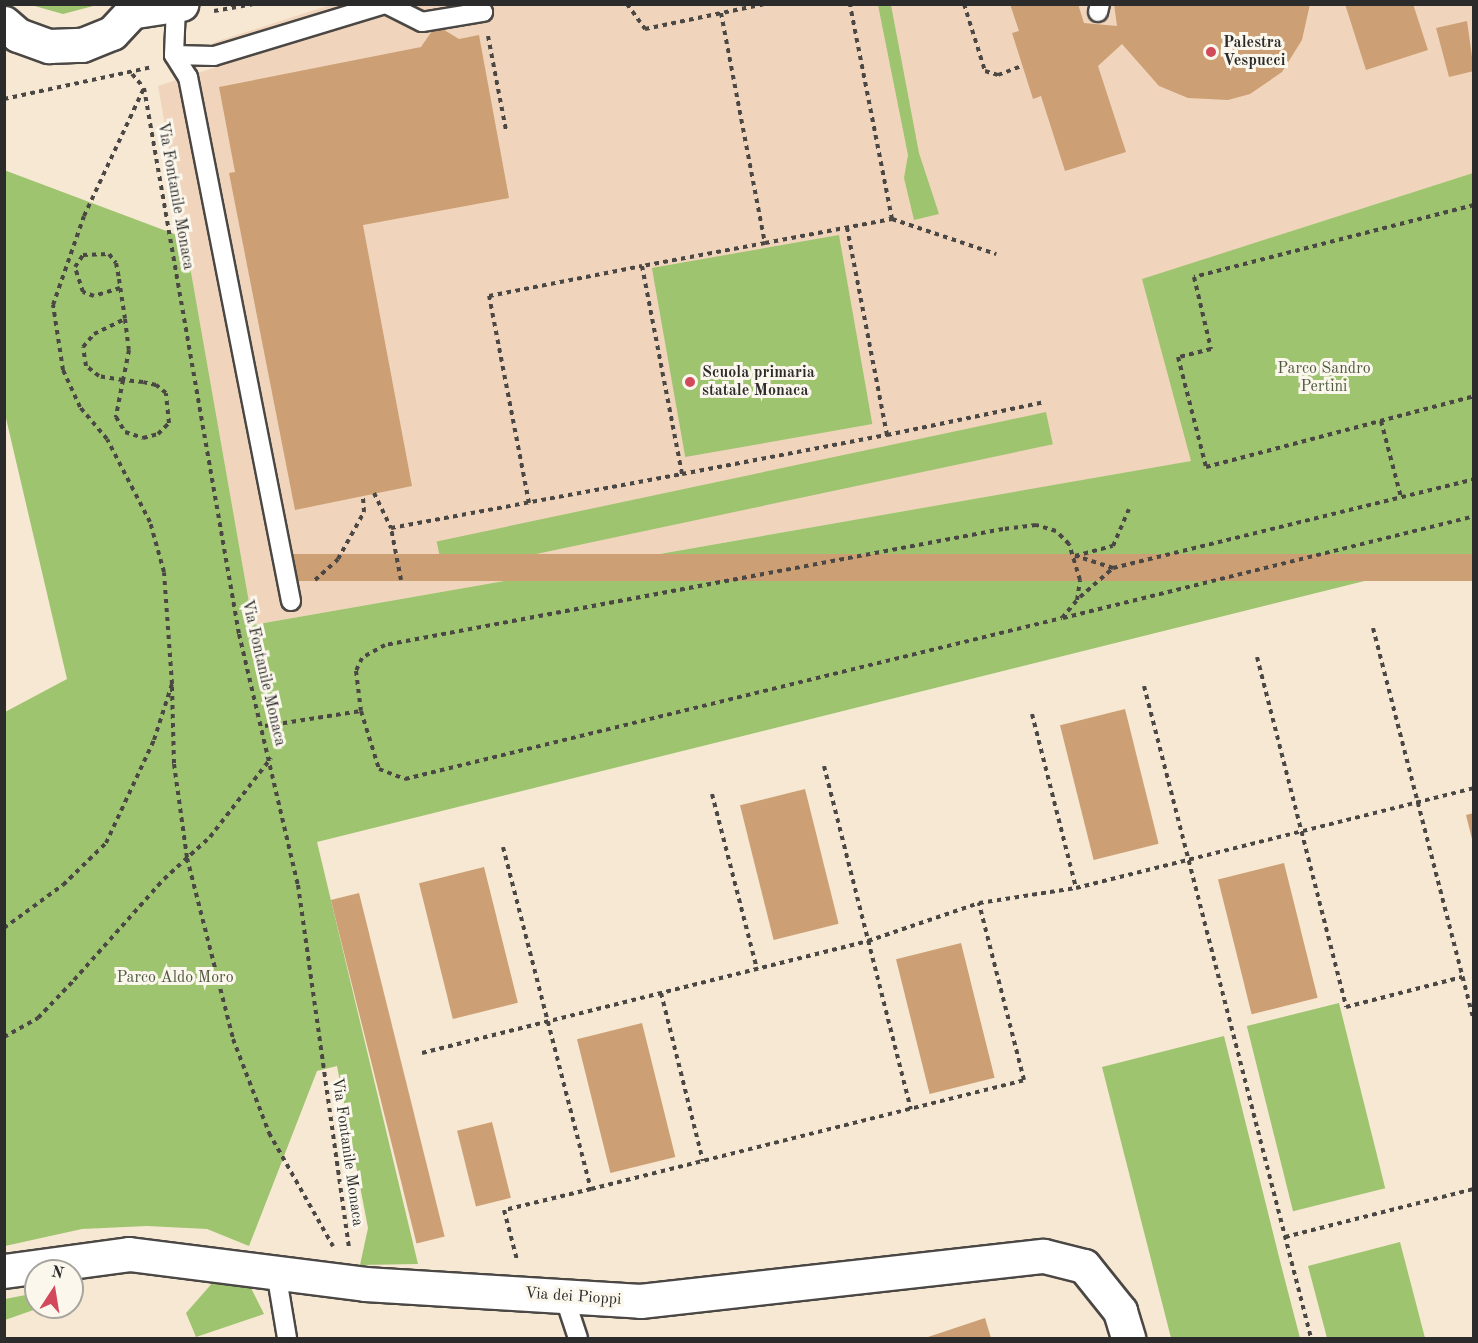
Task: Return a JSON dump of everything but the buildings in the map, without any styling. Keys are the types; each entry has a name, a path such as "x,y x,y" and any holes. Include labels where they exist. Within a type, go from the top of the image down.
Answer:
{"street":[{"path":"9,33 49,46 81,45 112,33 137,8 179,6"},
{"name":"Via dei Pioppi","path":"4,1271 129,1254 353,1282 640,1301 1044,1256 1084,1266 1124,1325"}],"lane":[{"path":"174,55 214,56 385,4 422,22 483,12"},
{"path":"179,6 174,55 188,77 291,601"},
{"path":"276,1272 287,1338"},
{"path":"564,1296 578,1338"}],"path":[{"path":"627,4 645,29 765,4"},
{"path":"850,4 892,219"},
{"path":"964,4 984,70 998,75 1022,66"},
{"path":"483,12 506,130"},
{"path":"721,13 765,243"},
{"path":"132,74 144,88 84,216 52,305 63,370 80,407 107,439 150,522 164,572 172,684 174,764 187,858 233,1039 269,1133 353,1282"},
{"name":"Via Fontanile Monaca","path":"144,88 239,634 265,726 298,885 353,1282"},
{"path":"1473,205 1194,277 1210,349 1178,357 1206,467 1473,396"},
{"path":"529,503 489,296 892,219 996,254"},
{"path":"847,228 887,435"},
{"path":"120,288 101,296 83,292 75,267 83,255 109,254 120,288 125,319 129,350 123,380 116,417 125,432 143,438 158,434 169,423 166,393 156,385 123,380 99,376 86,366 83,347 94,334 125,319"},
{"path":"642,266 682,474"},
{"path":"391,528 887,435 1045,402"},
{"path":"1381,421 1401,497"},
{"path":"1062,618 1077,600 1113,568 1473,479"},
{"path":"374,493 391,528 401,580"},
{"path":"338,559 364,512 363,496"},
{"path":"1075,556 1113,546 1129,509"},
{"path":"1077,600 1075,556 1056,531 1021,526 385,645 362,658 356,671 361,711 379,769 405,779 1473,516"},
{"path":"1075,556 1113,568"},
{"path":"1373,628 1473,1022"},
{"path":"1257,657 1346,1007 1462,977"},
{"path":"4,928 63,885 106,843 154,740 172,684"},
{"path":"1144,686 1311,1338"},
{"path":"265,726 361,711"},
{"path":"1032,714 1076,888"},
{"path":"4,1036 38,1018 187,858 210,837 271,758"},
{"path":"824,766 911,1109"},
{"path":"422,1053 868,941 979,903 1076,888 1473,788"},
{"path":"712,794 757,969"},
{"path":"503,847 591,1190"},
{"path":"518,1264 504,1209 591,1190 1024,1080 979,903"},
{"path":"661,993 703,1161"},
{"path":"1285,1237 1473,1189"}],"shaded area":[{"name":"Scuola primaria statale Monaca","path":"330,5 1473,5 1473,173 1143,279 1192,461 253,625 158,86 216,67 212,43"}],"green space":[{"path":"97,4 63,14 31,5"},
{"path":"878,5 891,5 919,153 939,214 914,220 904,178 908,155"},
{"path":"4,170 185,238 253,625 1191,461 1142,279 1473,173 1473,554 317,842 418,1264 360,1265 368,1228 337,1066 317,1071 249,1246 207,1229 147,1226 82,1229 5,1246 5,712 67,679 5,414"},
{"path":"839,235 872,424 685,457 652,268"},
{"path":"1046,412 1053,444 443,574 437,542"},
{"path":"1339,1003 1385,1188 1293,1211 1247,1026"},
{"path":"1224,1036 1300,1338 1171,1338 1102,1067"},
{"path":"1400,1242 1425,1338 1327,1338 1308,1266"},
{"path":"214,1281 250,1286 264,1314 196,1337 186,1313"},
{"path":"24,1295 24,1313 5,1320 5,1299"}],"place":[{"name":"Palestra Vespucci","path":"1211,52"},
{"name":"Scuola primaria statale Monaca","path":"690,382"}],"park label":[{"name":"Parco Sandro Pertini","path":"1324,378"},
{"name":"Parco Aldo Moro","path":"175,978"}]}
